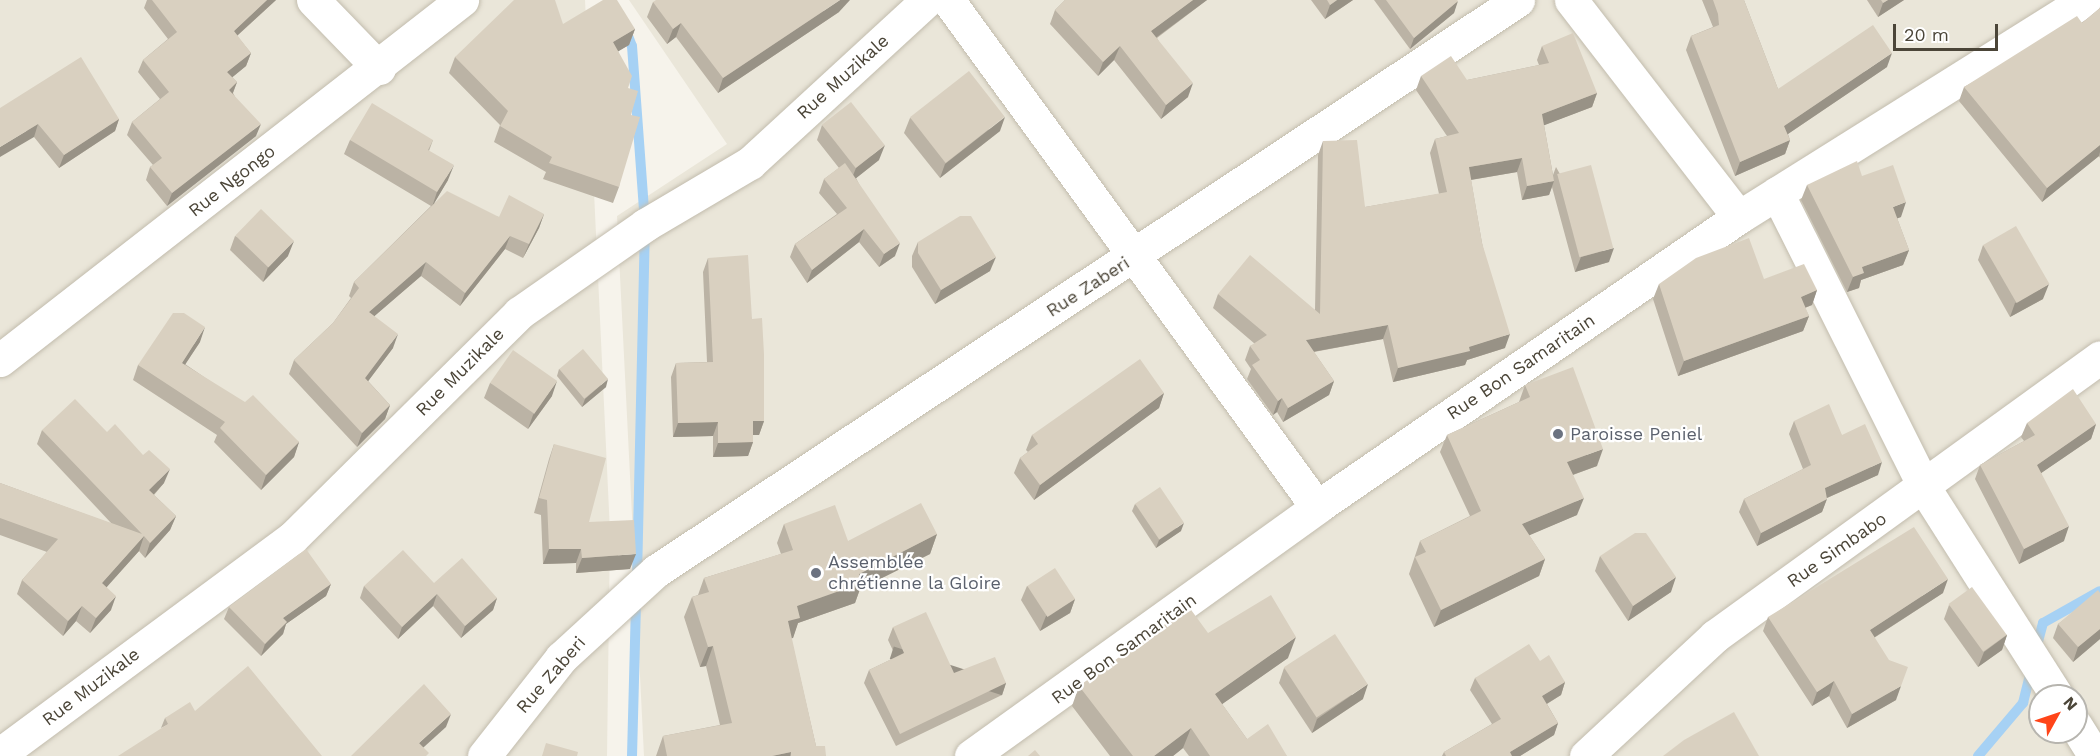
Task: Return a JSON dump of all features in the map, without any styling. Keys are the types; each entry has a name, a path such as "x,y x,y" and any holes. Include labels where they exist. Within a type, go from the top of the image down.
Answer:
{"street":[{"path":"313,0 380,68"},
{"name":"Rue Ngongo","path":"0,360 380,68 462,0"},
{"name":"Rue Muzikale","path":"0,754 292,538 519,313 645,225 750,163 927,0"},
{"path":"948,0 1137,254 1317,507"},
{"name":"Rue Zaberi","path":"484,756 561,658 622,599 656,571 1518,0"},
{"path":"1571,0 1739,217"},
{"name":"Rue Bon Samaritain","path":"971,756 1317,507 1739,217 2085,0"},
{"path":"1777,193 1925,489 2042,673"},
{"name":"Rue Simbabo","path":"1586,756 1715,636 1925,489 2100,357"}],"shaded area":[{"path":"0,0 585,0 610,532 607,756 0,756"},
{"path":"629,0 2100,0 2100,756 644,756 617,216 727,144"}],"building":[{"path":"152,0 267,0 234,31 251,53 227,72 237,82 229,90 261,124 172,193 150,167 162,158 132,122 169,92 143,60 177,32"},
{"path":"514,0 555,0 563,24 603,0 617,0 635,29 613,42 632,76 628,88 638,91 631,115 640,117 619,187 549,163 552,157 500,126 508,111 455,57"},
{"path":"656,0 840,0 723,78 681,23 673,29 653,2"},
{"path":"1065,0 1193,0 1151,31 1193,83 1166,105 1120,46 1103,62 1055,10"},
{"path":"1327,0 1337,0 1330,5"},
{"path":"1386,0 1457,0 1458,1 1414,38"},
{"path":"1713,0 1744,0 1778,89 1873,25 1892,53 1784,126 1790,140 1740,162 1691,36 1719,25"},
{"path":"2100,8 2100,145 2047,188 1964,87 2077,16 2082,23"},
{"path":"1573,33 1597,93 1542,114 1554,181 1527,186 1522,158 1469,167 1482,243 1510,334 1469,347 1470,351 1398,368 1388,325 1306,340 1334,381 1288,408 1282,398 1278,401 1252,365 1260,360 1250,346 1267,335 1218,294 1250,255 1320,314 1323,141 1357,140 1365,207 1447,192 1435,139 1459,133 1421,76 1451,56 1467,80 1549,63 1542,46"},
{"path":"81,57 119,119 64,155 38,124 0,147 0,108"},
{"path":"969,71 1005,117 946,163 910,117"},
{"path":"851,102 885,145 856,168 822,125"},
{"path":"372,103 433,140 428,150 454,165 437,192 350,140"},
{"path":"1857,161 1862,176 1893,165 1906,202 1893,207 1909,250 1862,267 1864,273 1853,277 1807,185"},
{"path":"845,163 900,243 884,254 864,229 812,270 795,244 847,208 824,179"},
{"path":"1591,165 1613,248 1579,257 1557,174"},
{"path":"447,191 499,217 509,195 544,214 529,244 510,236 465,293 426,262 369,312 398,334 365,378 390,405 362,433 294,360 333,323 359,288 354,282"},
{"path":"261,209 294,241 268,268 235,236"},
{"path":"960,216 971,216 996,257 941,290 918,253 918,242"},
{"path":"2016,226 2050,284 2017,303 1983,245"},
{"path":"1749,238 1764,279 1804,264 1817,290 1801,297 1809,316 1684,361 1659,284 1696,258"},
{"path":"748,255 752,319 762,318 764,421 753,421 753,442 718,443 718,422 678,423 676,363 713,362 708,258"},
{"path":"173,313 184,313 205,327 182,363 245,402 253,395 299,442 266,475 220,428 225,422 138,365"},
{"path":"583,349 608,379 584,399 559,369"},
{"path":"513,350 557,381 534,414 490,383"},
{"path":"1140,359 1164,393 1040,485 1020,458 1038,444 1032,435"},
{"path":"1573,367 1603,449 1567,462 1584,498 1522,524 1545,559 1441,610 1415,557 1426,552 1420,541 1481,511 1447,435 1530,397 1525,385"},
{"path":"2073,389 2096,424 2037,465 2069,526 2024,549 1980,465 2035,435 2027,423"},
{"path":"75,399 107,432 115,424 143,455 149,450 170,469 149,490 176,516 150,543 144,536 102,583 116,596 96,618 82,606 68,621 22,580 58,539 0,518 0,483 142,534 42,430"},
{"path":"1829,404 1842,435 1865,424 1882,462 1825,488 1827,499 1761,533 1744,499 1811,465 1794,421"},
{"path":"554,444 606,458 589,522 634,520 636,554 582,558 581,549 549,549 547,500 539,498"},
{"path":"1160,487 1184,523 1159,539 1135,504"},
{"path":"921,503 937,534 859,574 862,583 797,606 800,618 788,621 816,746 825,746 826,756 791,756 791,752 772,756 667,756 663,736 732,723 713,646 708,647 692,597 709,592 704,578 793,550 784,524 835,505 848,541"},
{"path":"1914,527 1948,579 1870,630 1889,660 1908,667 1901,686 1852,714 1834,681 1817,692 1768,617"},
{"path":"1635,533 1646,533 1676,577 1633,606 1600,556"},
{"path":"306,549 331,584 283,618 287,622 265,644 229,607"},
{"path":"403,550 434,583 462,558 497,598 465,626 437,594 402,627 364,586"},
{"path":"1055,568 1075,599 1047,617 1027,586"},
{"path":"1972,587 2007,635 1983,652 1949,604"},
{"path":"2098,590 2100,593 2100,629 2078,647 2058,624"},
{"path":"1271,595 1296,637 1215,694 1247,739 1268,724 1287,756 1210,756 1191,728 1154,756 1133,756 1079,686 1189,607 1208,633"},
{"path":"926,612 954,673 995,657 1006,683 900,734 869,670 904,653 893,627"},
{"path":"1335,634 1368,684 1317,718 1284,667"},
{"path":"1529,644 1540,661 1549,655 1565,682 1542,696 1558,723 1510,752 1512,756 1446,756 1444,752 1501,719 1475,678"},
{"path":"248,666 322,756 118,756 168,724 165,718 190,702 195,711"},
{"path":"424,684 451,714 419,743 429,753 426,756 351,756"},
{"path":"1734,712 1759,756 1663,756 1684,740"},
{"path":"546,743 578,752 577,756 542,756"},
{"path":"1035,750 1040,756 1028,756"}],"waterway":[{"path":"625,28 632,46 645,225 637,580"},
{"path":"2036,649 2043,623 2100,591"},
{"path":"632,756 636,599"},
{"path":"1978,756 2023,703 2031,670"}],"place":[{"name":"Paroisse Peniel","path":"1558,434"},
{"name":"Assemblée chrétienne la Gloire","path":"816,573"}]}
